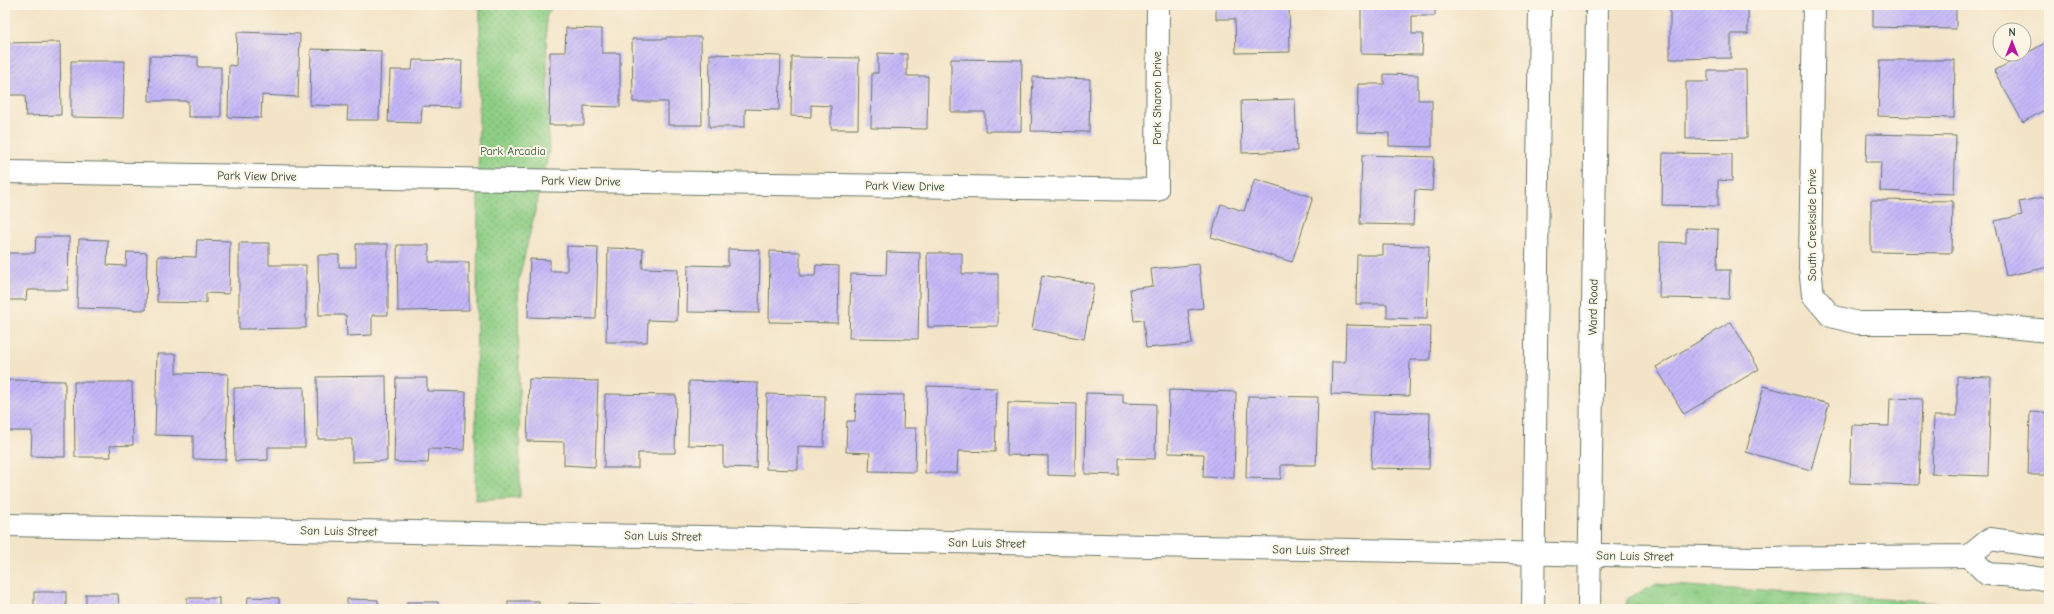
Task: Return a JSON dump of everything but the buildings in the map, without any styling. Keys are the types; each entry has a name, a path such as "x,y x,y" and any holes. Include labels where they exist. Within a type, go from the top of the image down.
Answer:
{"street":[{"name":"Park Sharon Drive","path":"1156,190 1158,5"},
{"path":"1534,609 1540,5"},
{"name":"Ward Road","path":"1589,609 1597,5"},
{"name":"South Creekside Drive","path":"1814,5 1810,268 1813,295 1830,316 1858,323 1965,323 2049,331"},
{"name":"Park View Drive","path":"5,172 1156,190"},
{"name":"San Luis Street","path":"5,525 720,537 1752,558 1969,556"},
{"path":"2049,547 1990,539 1969,556 1986,574 2049,580"}],"green space":[{"name":"Park Arcadia","path":"480,5 553,5 546,17 549,152 518,283 520,497 475,500"},
{"path":"1657,584 1972,605 1991,609 1624,609 1628,598"}]}
